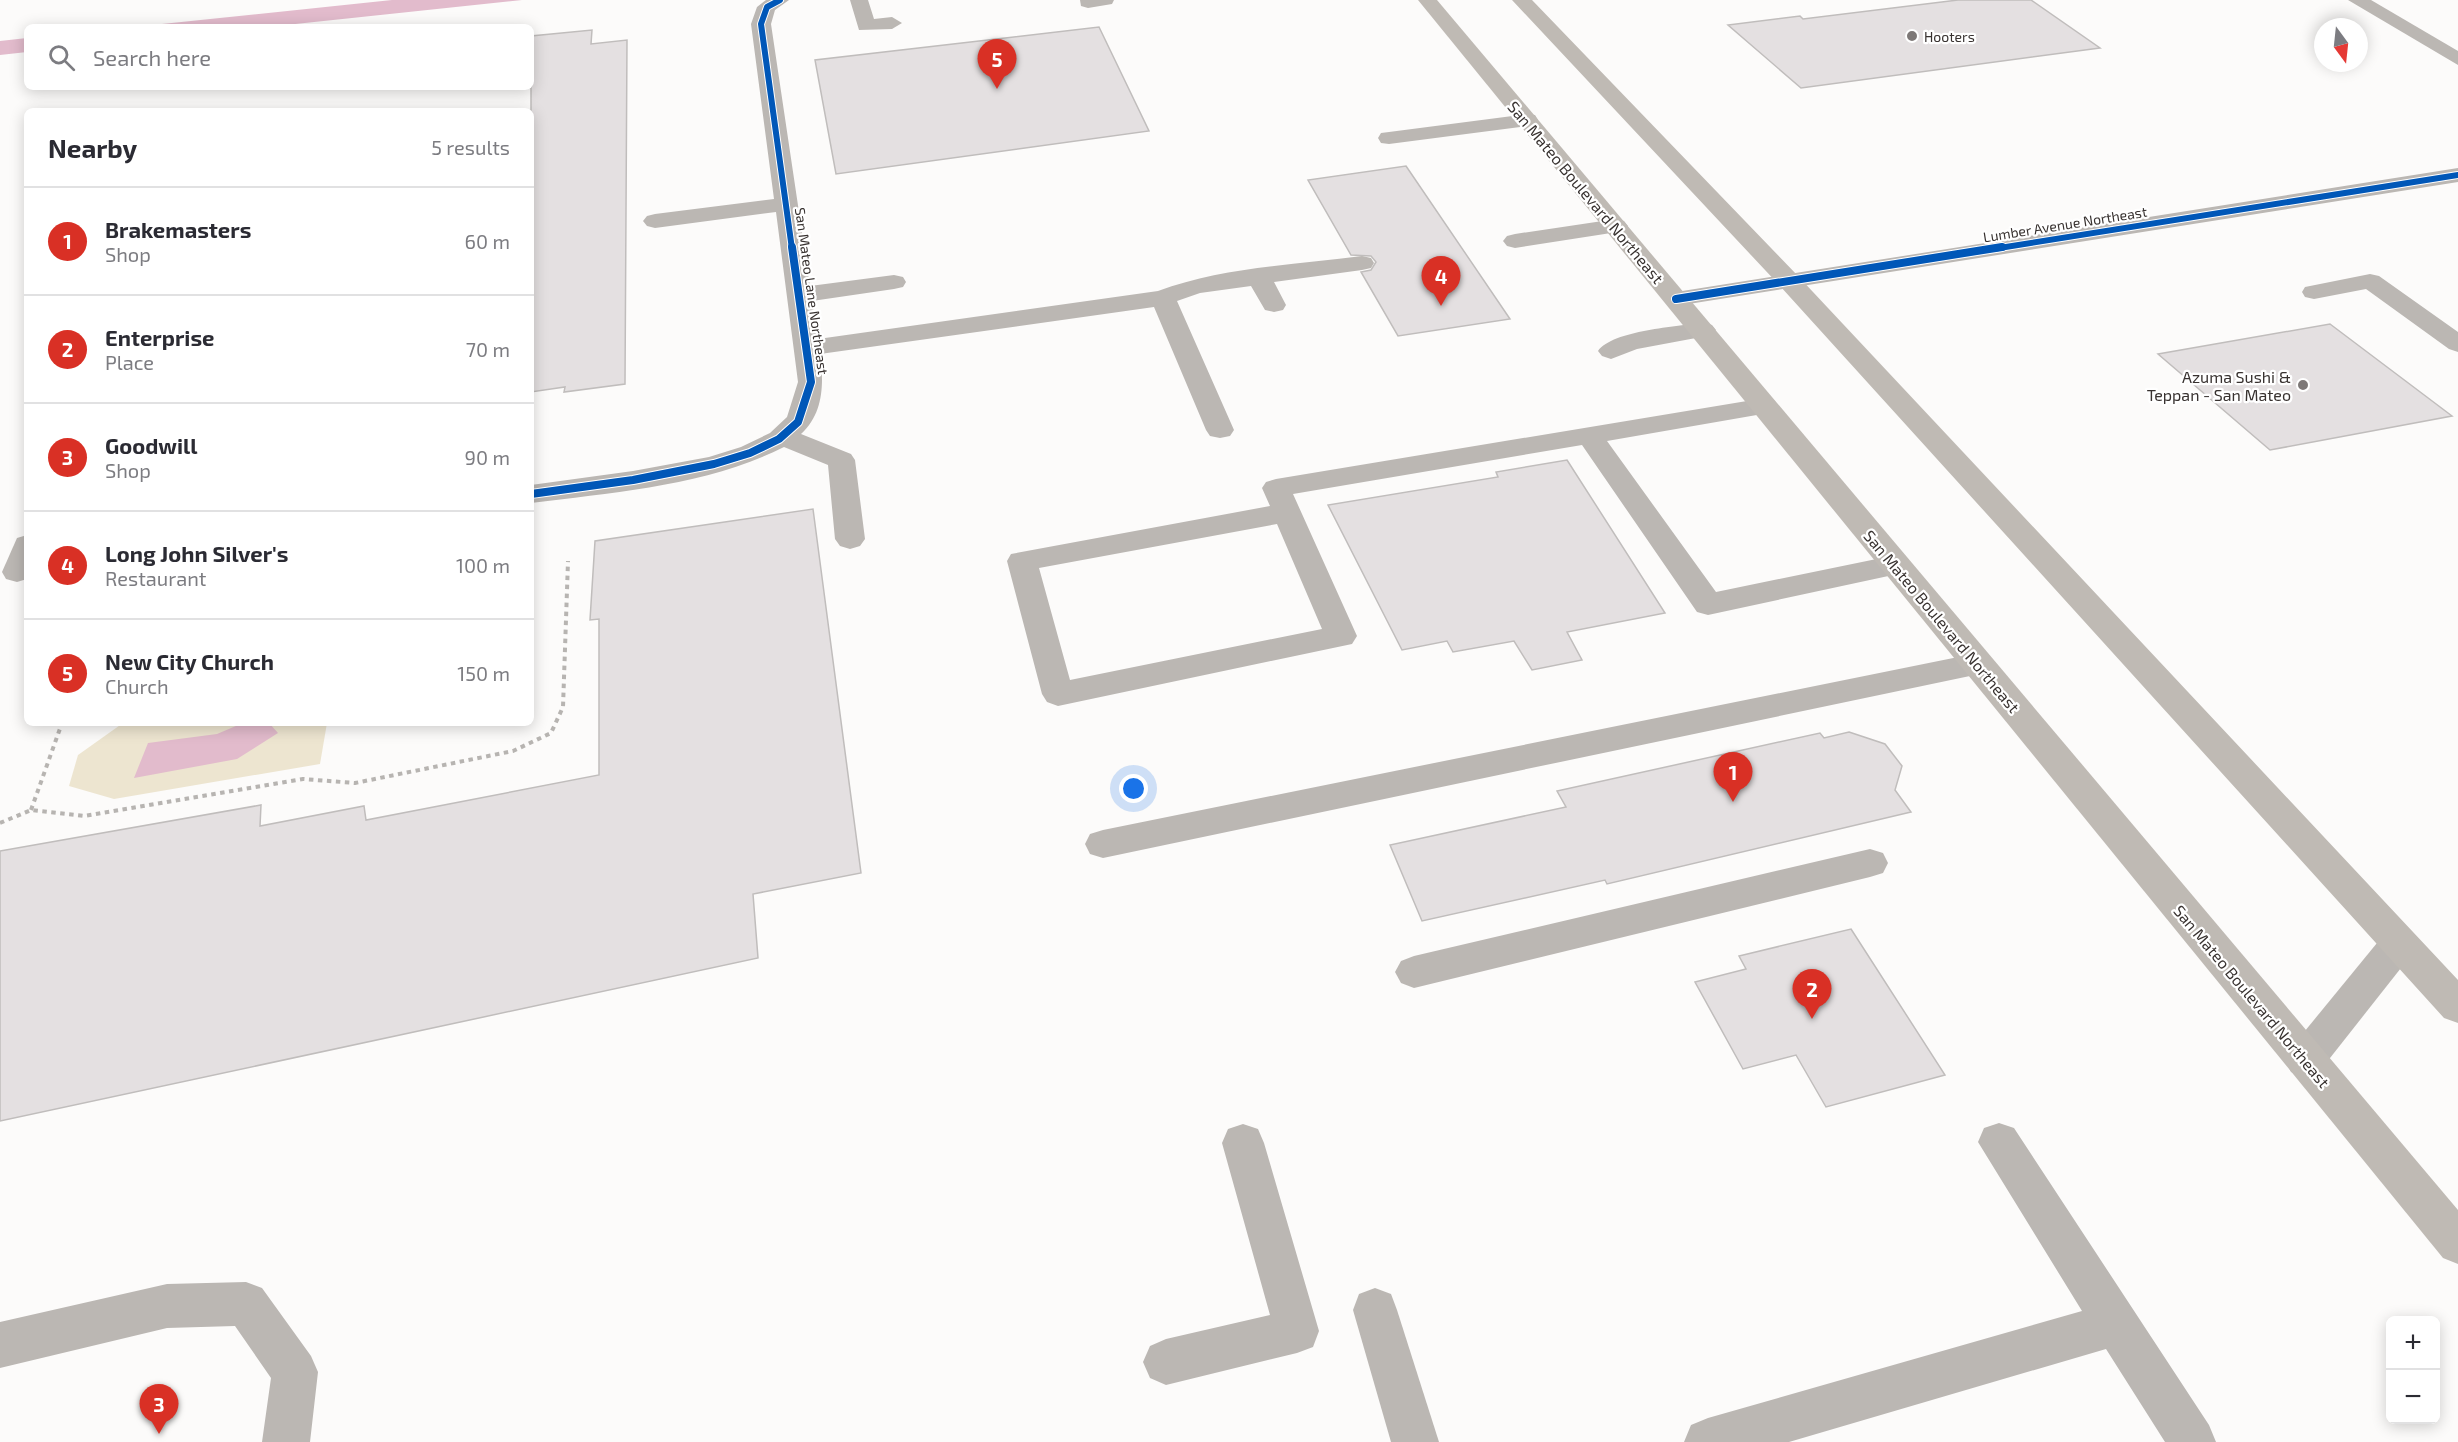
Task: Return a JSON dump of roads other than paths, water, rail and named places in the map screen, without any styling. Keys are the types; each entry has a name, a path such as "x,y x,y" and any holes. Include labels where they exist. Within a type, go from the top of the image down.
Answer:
{"main road":[{"name":"San Mateo Boulevard Northeast","path":"1427,0 2458,1243"},
{"path":"1521,0 1789,281 2458,1006"}],"street":[{"name":"San Mateo Lane Northeast","path":"534,494 698,469 752,453 783,437 799,421 811,382 761,24 767,7 780,0"},
{"path":"859,0 866,26 892,23"},
{"path":"2357,0 2458,59"},
{"path":"1389,138 1527,120"},
{"name":"Lumber Avenue Northeast","path":"1676,299 2458,175"},
{"path":"655,221 786,204"},
{"path":"1515,241 1616,226"},
{"path":"806,348 1163,298 1195,286 1362,262"},
{"path":"1259,277 1274,305"},
{"path":"2314,292 2370,281 2455,340"},
{"path":"800,295 894,282"},
{"path":"1163,298 1220,430"},
{"path":"1611,351 1629,342 1703,330"},
{"path":"1286,513 1022,561 1058,694 1341,636 1276,488 1765,406"},
{"path":"783,437 841,460 850,539"},
{"path":"1590,437 1708,604 1896,566"},
{"path":"1102,844 1978,664"},
{"path":"1414,972 1870,863"},
{"path":"2304,1060 2399,943"},
{"path":"1999,1142 2192,1442"},
{"path":"1166,1362 1297,1331 1243,1143"},
{"path":"0,1346 167,1306 246,1304 295,1372 286,1442"},
{"path":"1375,1310 1415,1442"},
{"path":"1708,1442 2116,1324"}],"place":[{"name":"Hooters","path":"1912,36"},
{"name":"New City Church","path":"997,89"},
{"name":"Long John Silver's","path":"1441,306"},
{"name":"Azuma Sushi & Teppan - San Mateo","path":"2303,385"},
{"name":"Brakemasters","path":"1733,802"},
{"name":"Enterprise","path":"1812,1019"},
{"name":"Goodwill","path":"159,1434"}]}
